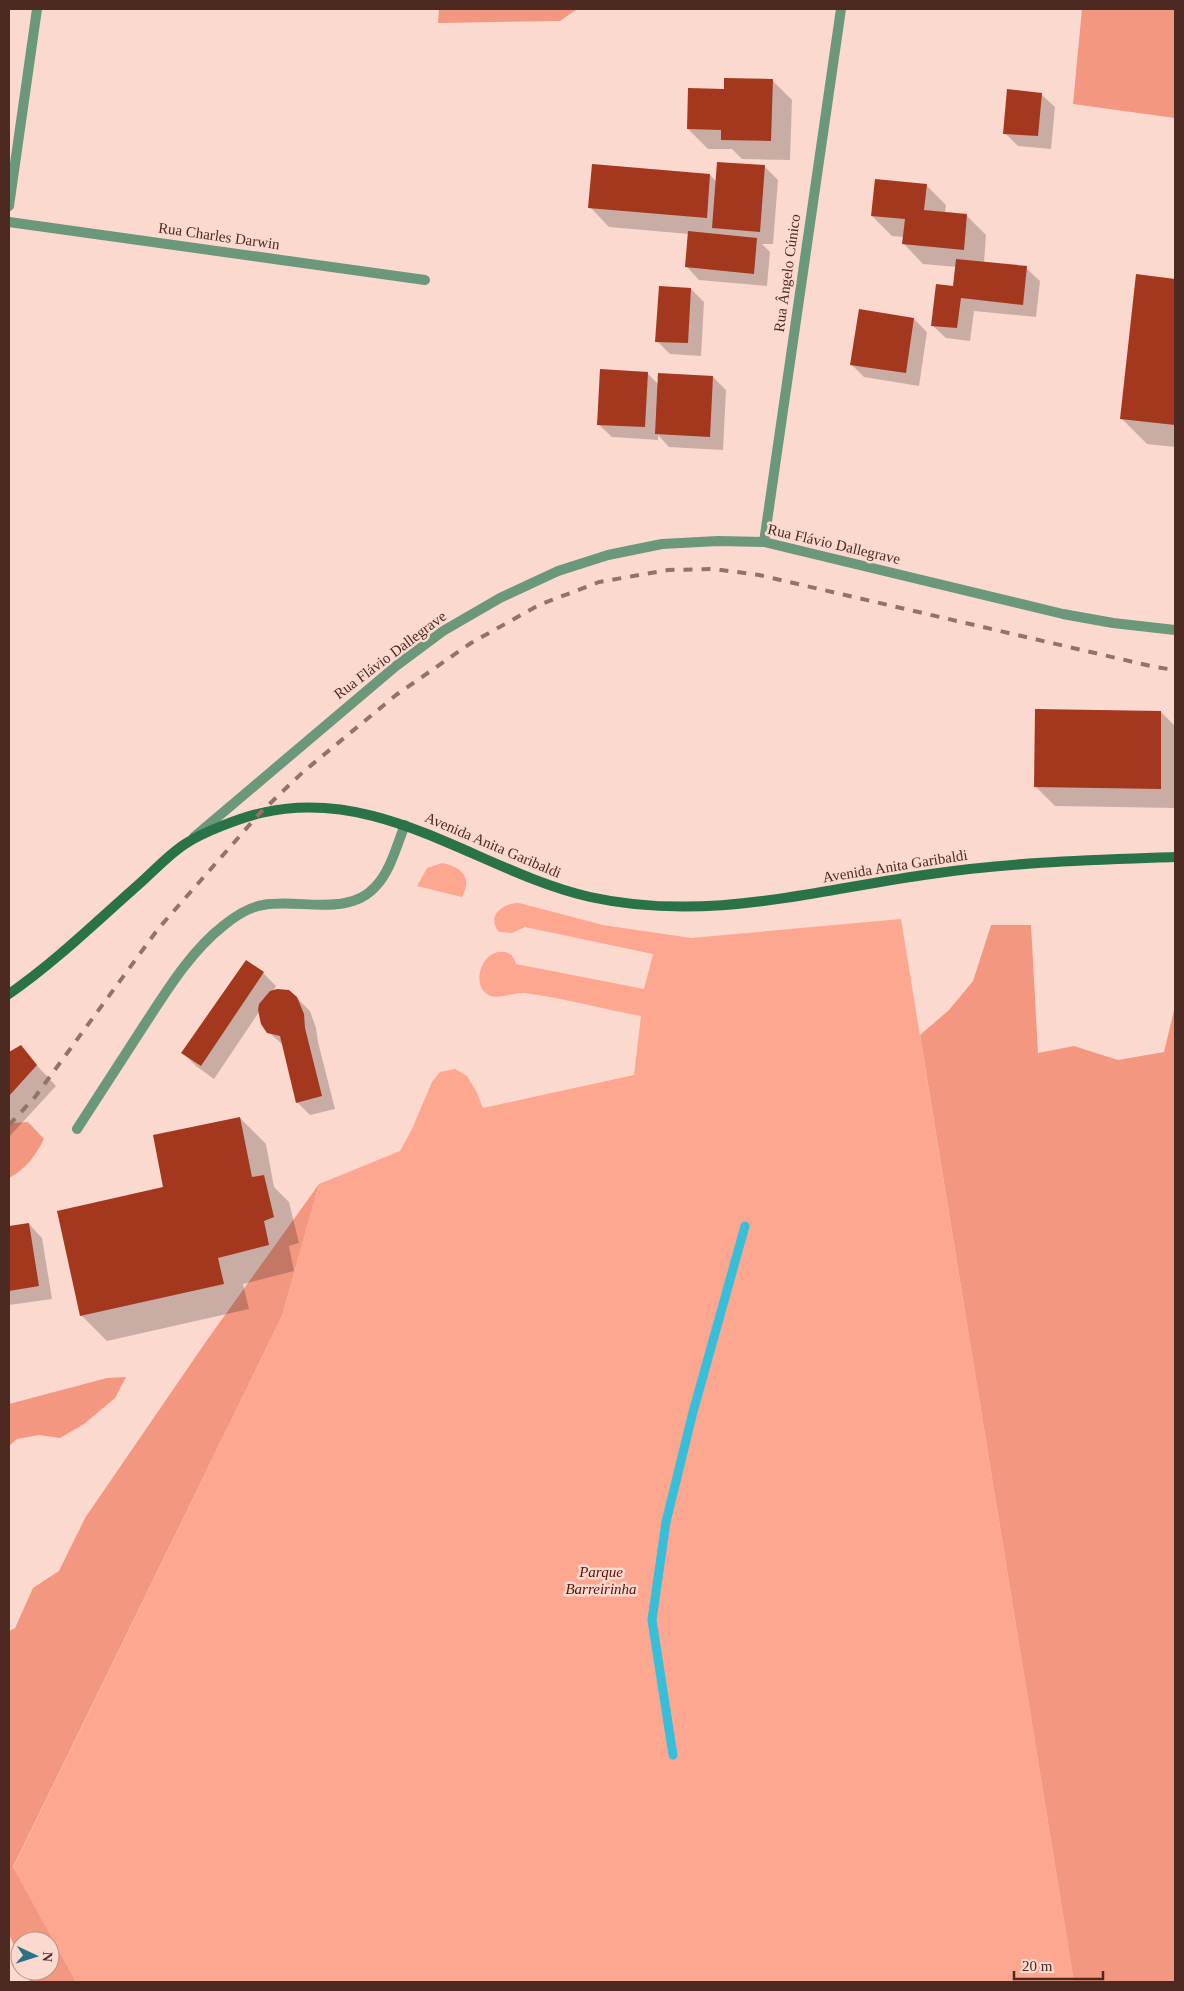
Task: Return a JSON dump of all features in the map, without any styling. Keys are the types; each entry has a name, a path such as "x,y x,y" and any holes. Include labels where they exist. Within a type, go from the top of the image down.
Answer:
{"main road":[{"name":"Avenida Anita Garibaldi","path":"9,994 64,950 185,844 226,824 260,813 294,808 351,811 405,825 556,888 625,904 660,908 704,907 766,901 894,879 986,867 1120,859 1175,858"}],"street":[{"path":"9,206 37,9"},
{"name":"Rua Ângelo Cúnico","path":"764,542 841,9"},
{"name":"Rua Charles Darwin","path":"9,222 425,280"},
{"name":"Rua Flávio Dallegrave","path":"185,844 396,666 443,630 500,598 558,571 608,555 662,544 718,541 764,542 1064,614 1113,623 1175,630"},
{"path":"77,1129 162,997 202,946 222,926 242,913 262,905 279,903 342,904 362,897 376,887 385,874 405,825"}],"green space":[{"path":"442,863 460,870 466,878 462,897 417,886 427,868"},
{"name":"Parque Barreirinha","path":"519,903 603,925 691,938 901,919 1074,1982 76,1982 60,1953 60,1931 48,1931 13,1868 282,1316 319,1184 400,1151 412,1129 432,1082 440,1072 455,1069 467,1076 483,1108 634,1075 641,1016 525,993 499,997 491,996 484,992 479,978 484,962 489,956 496,952 504,952 512,956 516,964 644,989 653,954 525,927 512,933 499,932 495,926 495,916 502,908"}],"shaded area":[{"path":"439,9 577,9 560,21 438,23"},
{"path":"1082,9 1175,9 1175,118 1073,104"},
{"path":"991,925 1031,925 1038,1053 1074,1046 1118,1060 1164,1052 1175,1006 1175,1982 1074,1982 920,1035 949,1010 973,981"},
{"path":"28,1122 44,1139 30,1161 9,1178 9,1123"},
{"path":"319,1184 282,1316 13,1867 48,1931 10,1931 10,1936 9,1631 15,1628 33,1588 59,1571 85,1518 205,1343"},
{"path":"126,1377 115,1398 84,1424 60,1438 39,1435 17,1439 9,1446 9,1404 107,1378"},
{"path":"60,1953 76,1982 30,1982 60,1981"}],"building":[{"path":"724,78 773,79 771,141 721,140 721,130 687,129 688,88 724,89"},
{"path":"1007,89 1042,93 1038,136 1003,134"},
{"path":"717,162 765,165 760,232 712,228"},
{"path":"592,164 710,174 707,218 588,208"},
{"path":"875,179 927,184 924,210 967,214 964,250 902,244 905,219 871,216"},
{"path":"688,231 757,238 754,274 685,267"},
{"path":"956,259 1027,266 1023,305 961,298 957,328 931,326 936,284 953,286"},
{"path":"1136,274 1175,279 1175,425 1120,419"},
{"path":"659,286 691,288 688,343 655,342"},
{"path":"859,309 914,318 906,373 850,365"},
{"path":"600,369 648,372 645,427 597,425"},
{"path":"658,373 713,376 710,437 655,434"},
{"path":"1035,709 1161,711 1161,789 1034,787"},
{"path":"246,960 264,972 201,1066 181,1053"},
{"path":"277,989 289,990 297,997 304,1014 305,1028 322,1096 296,1103 280,1036 267,1033 261,1024 258,1010 259,1004 270,991"},
{"path":"21,1045 37,1065 9,1096 9,1052"},
{"path":"240,1117 252,1177 264,1175 274,1217 264,1221 269,1245 218,1258 224,1284 80,1316 57,1211 163,1187 153,1135"},
{"path":"29,1223 39,1286 9,1291 9,1226"}],"waterway":[{"path":"673,1755 652,1620 666,1522 693,1412 745,1226"}],"railway":[{"path":"9,1125 35,1097 158,929 260,813 303,772 396,695 471,643 539,605 599,582 668,570 714,569 759,575 1155,667 1175,670"}]}
